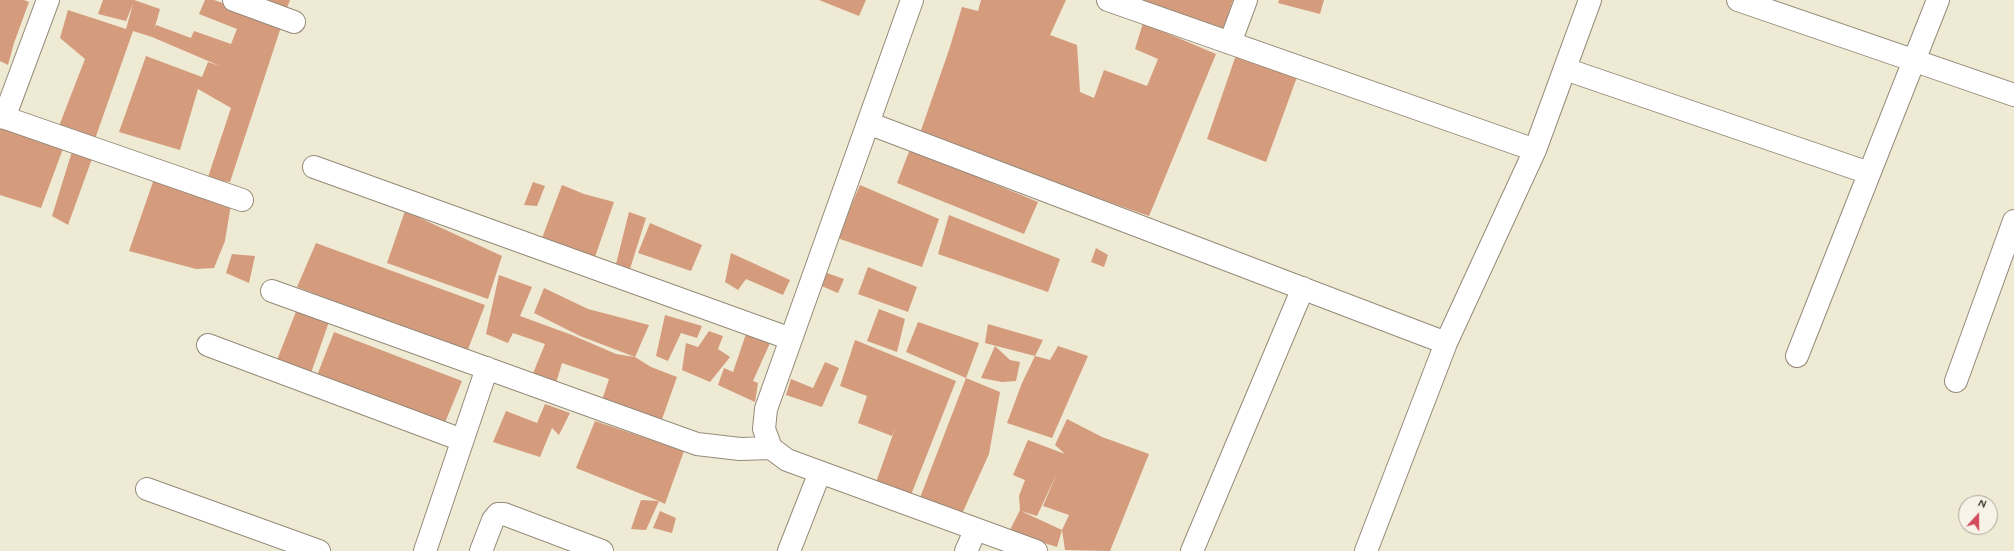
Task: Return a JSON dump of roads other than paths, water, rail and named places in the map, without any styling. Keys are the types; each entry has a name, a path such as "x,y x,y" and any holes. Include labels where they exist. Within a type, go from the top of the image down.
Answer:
{"street":[{"path":"48,0 2,117 242,200"},
{"path":"234,0 294,22"},
{"path":"912,0 766,409 764,429 771,448 787,460 1036,551"},
{"path":"1108,0 1535,150"},
{"path":"1230,43 1246,0"},
{"path":"1366,551 1446,343 1535,150 1590,0"},
{"path":"1738,0 2014,95"},
{"path":"1797,356 1938,0"},
{"path":"1565,69 1869,172"},
{"path":"868,123 1446,343"},
{"path":"314,167 791,339"},
{"path":"1956,381 2014,221"},
{"path":"1192,551 1303,288"},
{"path":"272,291 698,444 740,449 771,448"},
{"path":"208,345 462,440"},
{"path":"425,551 487,368"},
{"path":"789,551 820,472"},
{"path":"147,489 319,551"},
{"path":"481,551 493,520 498,514 504,514 602,551"},
{"path":"966,551 976,529"}]}
